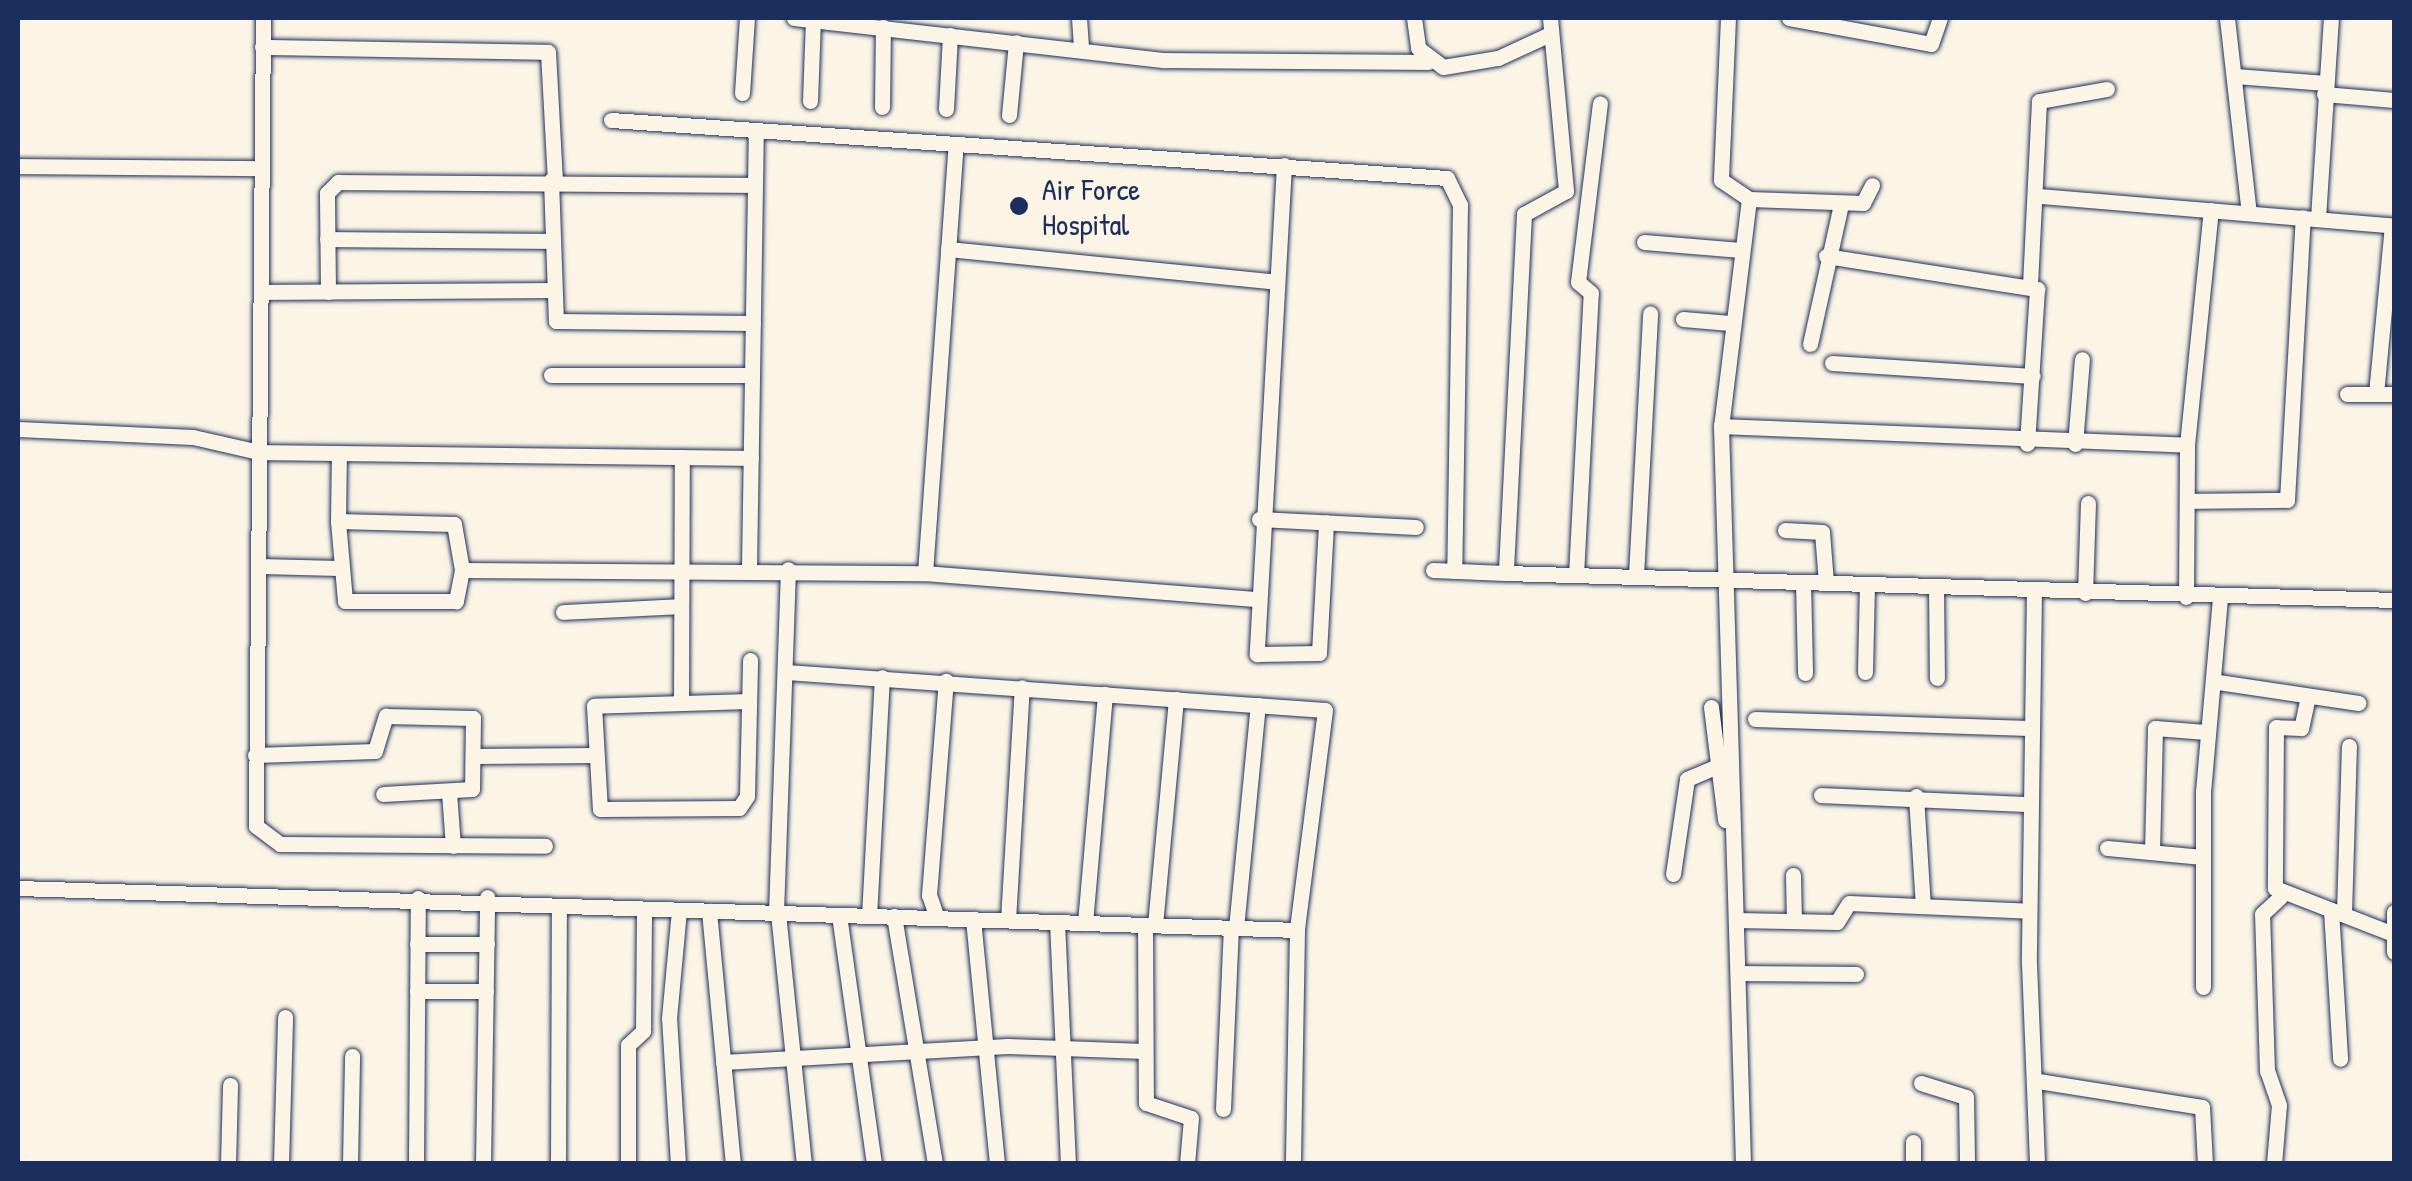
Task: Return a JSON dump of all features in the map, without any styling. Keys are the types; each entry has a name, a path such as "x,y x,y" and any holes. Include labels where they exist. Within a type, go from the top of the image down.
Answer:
{"street":[{"path":"263,18 254,810 267,839 546,846"},
{"path":"742,93 746,18"},
{"path":"794,18 1080,50 1262,64 1498,58 1550,26 1566,190 1524,214 1506,573"},
{"path":"1080,18 1080,50"},
{"path":"1414,18 1428,62"},
{"path":"1728,18 1721,180 1748,199 1841,204 1869,201 1872,186"},
{"path":"1789,18 1931,44 1940,18"},
{"path":"2227,18 2249,213"},
{"path":"2187,501 2288,500 2310,218 2331,18"},
{"path":"807,19 810,101"},
{"path":"882,107 883,28"},
{"path":"946,109 950,35"},
{"path":"1009,115 1016,42"},
{"path":"262,47 548,52 553,180 552,317 563,324 753,323"},
{"path":"2234,76 2394,100"},
{"path":"2030,285 2040,196 2041,96 2107,89"},
{"path":"1576,575 1591,292 1578,282 1600,103"},
{"path":"611,120 1438,174 1458,195 1454,571"},
{"path":"750,568 756,130"},
{"path":"926,573 956,144"},
{"path":"1284,165 1259,519 1257,654 1316,656 1326,522"},
{"path":"18,166 261,168"},
{"path":"328,292 327,194 338,182 553,180 756,185"},
{"path":"2040,196 2393,226 2376,394"},
{"path":"1743,1164 1721,426 1730,322 1748,199"},
{"path":"1810,344 1826,256 1841,204"},
{"path":"2186,596 2187,445 2211,210"},
{"path":"327,239 550,241"},
{"path":"1644,242 1741,250"},
{"path":"948,249 1276,282"},
{"path":"1826,256 2030,285 2039,293 2027,444"},
{"path":"260,292 550,290"},
{"path":"1636,575 1650,313"},
{"path":"1683,319 1730,322"},
{"path":"2076,444 2082,360"},
{"path":"1832,363 2032,376"},
{"path":"551,375 752,375"},
{"path":"2347,394 2394,394"},
{"path":"1721,426 2027,444 2187,445"},
{"path":"18,429 194,437 260,452 751,458"},
{"path":"338,453 338,520 341,568 350,604 451,604 462,570 449,522 338,520"},
{"path":"680,702 682,457"},
{"path":"2085,593 2088,502"},
{"path":"1259,519 1416,527"},
{"path":"1785,530 1822,532 1826,583"},
{"path":"258,566 341,568"},
{"path":"462,570 750,568 926,573 1256,600"},
{"path":"788,569 777,913 804,1164"},
{"path":"1433,570 2394,600"},
{"path":"1803,582 1805,673"},
{"path":"1864,672 1867,585"},
{"path":"1936,587 1937,678"},
{"path":"2034,591 2029,911 2038,1164"},
{"path":"2204,987 2202,857 2206,732 2218,682 2220,597"},
{"path":"562,612 680,606"},
{"path":"749,701 594,706 602,812 734,811 746,796 749,701 750,660"},
{"path":"786,672 1324,710 1297,930 1293,1164"},
{"path":"869,916 882,676"},
{"path":"937,918 929,895 946,682"},
{"path":"2218,682 2358,704"},
{"path":"1008,920 1022,687"},
{"path":"1086,923 1105,694"},
{"path":"2274,1164 2279,1105 2268,1071 2262,914 2280,897 2276,727 2300,728 2308,696"},
{"path":"1176,699 1150,925 1144,1051 1148,1108 1194,1124 1187,1164"},
{"path":"1223,1109 1234,928 1258,705"},
{"path":"1711,707 1728,844"},
{"path":"255,755 375,751 386,716 473,718 472,790 383,794"},
{"path":"1755,719 2029,728"},
{"path":"2152,852 2155,728 2206,732"},
{"path":"2340,1058 2338,911 2348,746"},
{"path":"474,756 596,755"},
{"path":"1673,874 1687,779 1718,766"},
{"path":"449,792 453,846"},
{"path":"1821,794 2029,804"},
{"path":"1916,796 1924,906"},
{"path":"2107,848 2202,857"},
{"path":"1793,875 1794,922"},
{"path":"18,888 488,897 559,906 1297,930"},
{"path":"484,1164 488,897"},
{"path":"2280,897 2338,911 2393,934"},
{"path":"416,1164 418,898"},
{"path":"1738,920 1841,921 1849,903 2029,911"},
{"path":"558,1164 559,906"},
{"path":"628,1164 628,1046 643,1031 644,909"},
{"path":"678,1164 669,1018 679,910"},
{"path":"709,911 733,1164"},
{"path":"2394,912 2394,952"},
{"path":"838,915 874,1164"},
{"path":"894,916 935,1164"},
{"path":"974,919 997,1164"},
{"path":"1056,922 1068,1164"},
{"path":"417,944 486,944"},
{"path":"1739,973 1856,974"},
{"path":"417,991 486,992"},
{"path":"281,1164 286,1017"},
{"path":"722,1062 984,1047 1144,1051"},
{"path":"350,1164 352,1056"},
{"path":"2038,1081 2202,1107 2204,1164"},
{"path":"1921,1084 1966,1097 1967,1164"},
{"path":"228,1164 230,1085"},
{"path":"1913,1142 1913,1164"}],"place":[{"name":"Air Force Hospital","path":"1019,206"}]}
